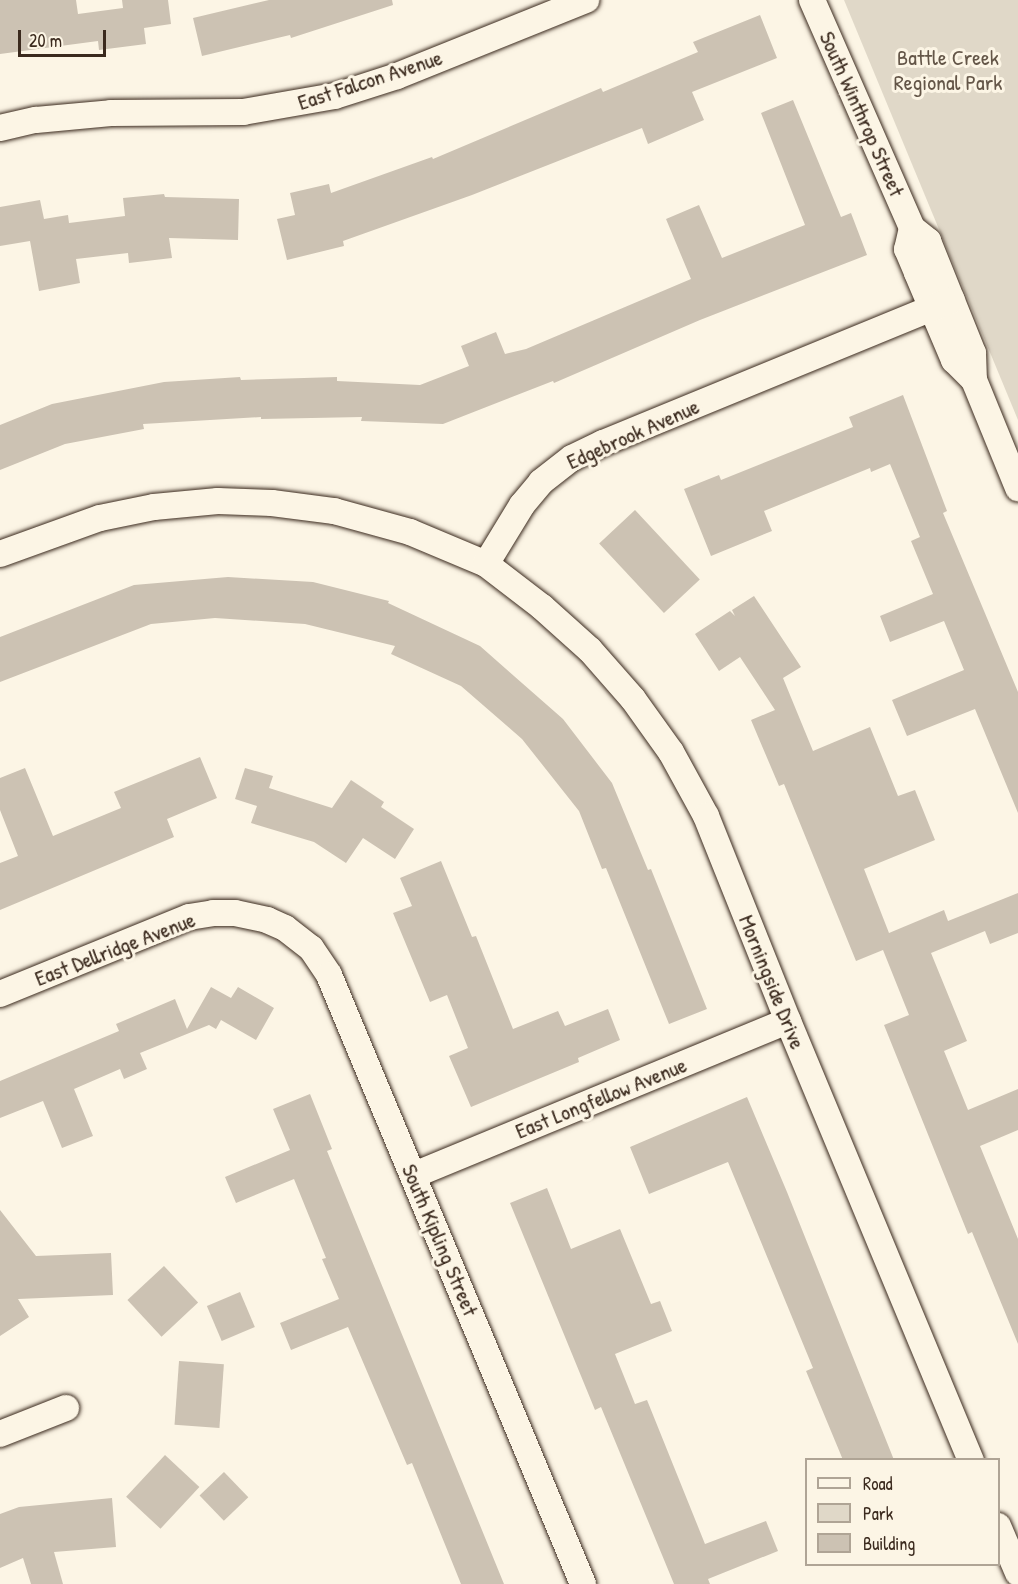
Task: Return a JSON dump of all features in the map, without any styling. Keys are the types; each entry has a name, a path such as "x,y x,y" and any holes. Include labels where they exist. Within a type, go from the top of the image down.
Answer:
{"street":[{"name":"East Falcon Avenue","path":"0,128 36,120 111,113 243,112 335,96 397,76 586,0"},
{"name":"South Winthrop Street","path":"812,0 912,228 928,241 942,304 974,353 974,380 1018,488"},
{"name":"Edgebrook Avenue","path":"486,564 522,505 541,482 572,458 603,442 942,304"},
{"path":"0,554 100,518 154,507 218,501 272,503 334,511 410,532 486,564"},
{"name":"Morningside Drive","path":"486,564 542,607 590,650 633,699 671,752 706,816 788,1021 970,1458"},
{"name":"East Dellridge Avenue","path":"0,994 189,917 235,913 267,920"},
{"name":"South Kipling Street","path":"267,920 285,928 311,948 329,975 583,1584"},
{"name":"East Longfellow Avenue","path":"414,1175 788,1021"},
{"path":"0,1434 66,1408"},
{"path":"1000,1528 1018,1573"}],"green space":[{"name":"Battle Creek Regional Park","path":"844,0 1018,0 1018,420"}],"building":[{"path":"0,0 76,0 78,14 123,8 122,0 168,0 171,24 144,28 146,44 99,50 98,41 0,54"},
{"path":"269,0 392,0 393,5 291,38 290,35 202,56 193,18"},
{"path":"760,15 777,58 692,92 704,120 648,144 642,128 472,195 343,241 344,246 287,260 277,219 295,215 290,193 329,184 331,193 432,157 433,159 601,88 603,92 698,52 693,42"},
{"path":"793,100 841,217 851,213 867,255 700,320 554,383 553,381 443,424 361,421 362,417 261,419 261,417 143,424 144,429 65,444 0,470 0,425 52,404 164,382 240,377 241,380 337,377 337,381 420,385 469,366 461,346 496,332 505,354 526,349 691,279 666,219 699,205 722,258 805,225 761,113"},
{"path":"164,194 165,197 239,199 238,240 169,238 172,258 129,263 128,253 76,259 80,283 39,291 30,241 0,246 0,207 40,200 44,219 68,215 69,223 125,216 123,198"},
{"path":"903,395 947,511 943,513 1018,692 1018,813 975,709 907,736 892,700 964,670 944,621 890,642 880,616 933,594 911,541 920,537 890,464 871,472 870,468 764,511 772,531 711,556 684,489 719,475 721,480 853,427 849,417"},
{"path":"635,510 700,579 664,613 599,543"},
{"path":"228,577 313,582 389,601 388,603 480,646 563,719 612,783 648,870 651,869 707,1009 669,1024 606,868 602,869 579,811 522,739 461,686 391,654 395,646 305,624 215,618 151,624 0,682 0,637 134,585"},
{"path":"754,596 801,667 783,678 813,751 870,727 898,796 915,790 935,840 864,869 889,933 944,910 948,921 1018,893 1018,933 990,944 985,931 931,953 967,1041 944,1051 968,1110 1018,1089 1018,1130 980,1146 1018,1239 1018,1344 972,1232 968,1234 884,1025 909,1015 883,950 856,961 784,784 779,786 751,720 775,710 740,657 719,671 695,634 730,611 735,616 732,610"},
{"path":"200,757 217,798 167,819 174,837 0,910 0,863 18,856 0,810 0,778 25,768 53,836 121,808 114,792"},
{"path":"245,768 273,776 269,788 332,808 351,780 384,802 381,807 414,829 395,859 363,838 346,863 314,842 251,823 257,806 235,799"},
{"path":"441,861 472,937 476,936 513,1029 558,1011 565,1026 608,1009 620,1040 578,1058 579,1062 471,1107 449,1056 468,1048 447,995 430,1002 393,913 412,906 400,878"},
{"path":"211,987 231,998 238,987 274,1008 256,1040 221,1020 216,1029 209,1025 140,1053 147,1069 124,1079 120,1069 74,1089 93,1136 62,1148 43,1101 0,1118 0,1081 119,1031 116,1024 175,999 187,1029"},
{"path":"310,1094 332,1149 327,1151 504,1584 461,1584 412,1463 407,1465 348,1327 291,1350 280,1323 339,1299 322,1259 326,1258 294,1179 236,1203 225,1177 290,1150 273,1109"},
{"path":"747,1097 893,1458 842,1458 806,1371 813,1368 728,1162 649,1194 630,1147"},
{"path":"547,1188 571,1249 620,1229 651,1304 660,1301 672,1331 615,1354 635,1404 647,1400 705,1544 766,1521 778,1551 708,1579 710,1584 674,1584 601,1407 595,1410 510,1203"},
{"path":"0,1210 36,1256 111,1253 113,1295 18,1299 29,1317 0,1336"},
{"path":"164,1266 198,1303 162,1337 127,1300"},
{"path":"240,1292 255,1327 222,1341 207,1306"},
{"path":"179,1361 224,1364 219,1428 175,1425"},
{"path":"165,1455 199,1487 160,1529 126,1497"},
{"path":"224,1472 248,1497 224,1521 200,1496"},
{"path":"112,1498 116,1547 54,1552 63,1584 31,1584 23,1558 0,1568 0,1514 19,1507"}]}
